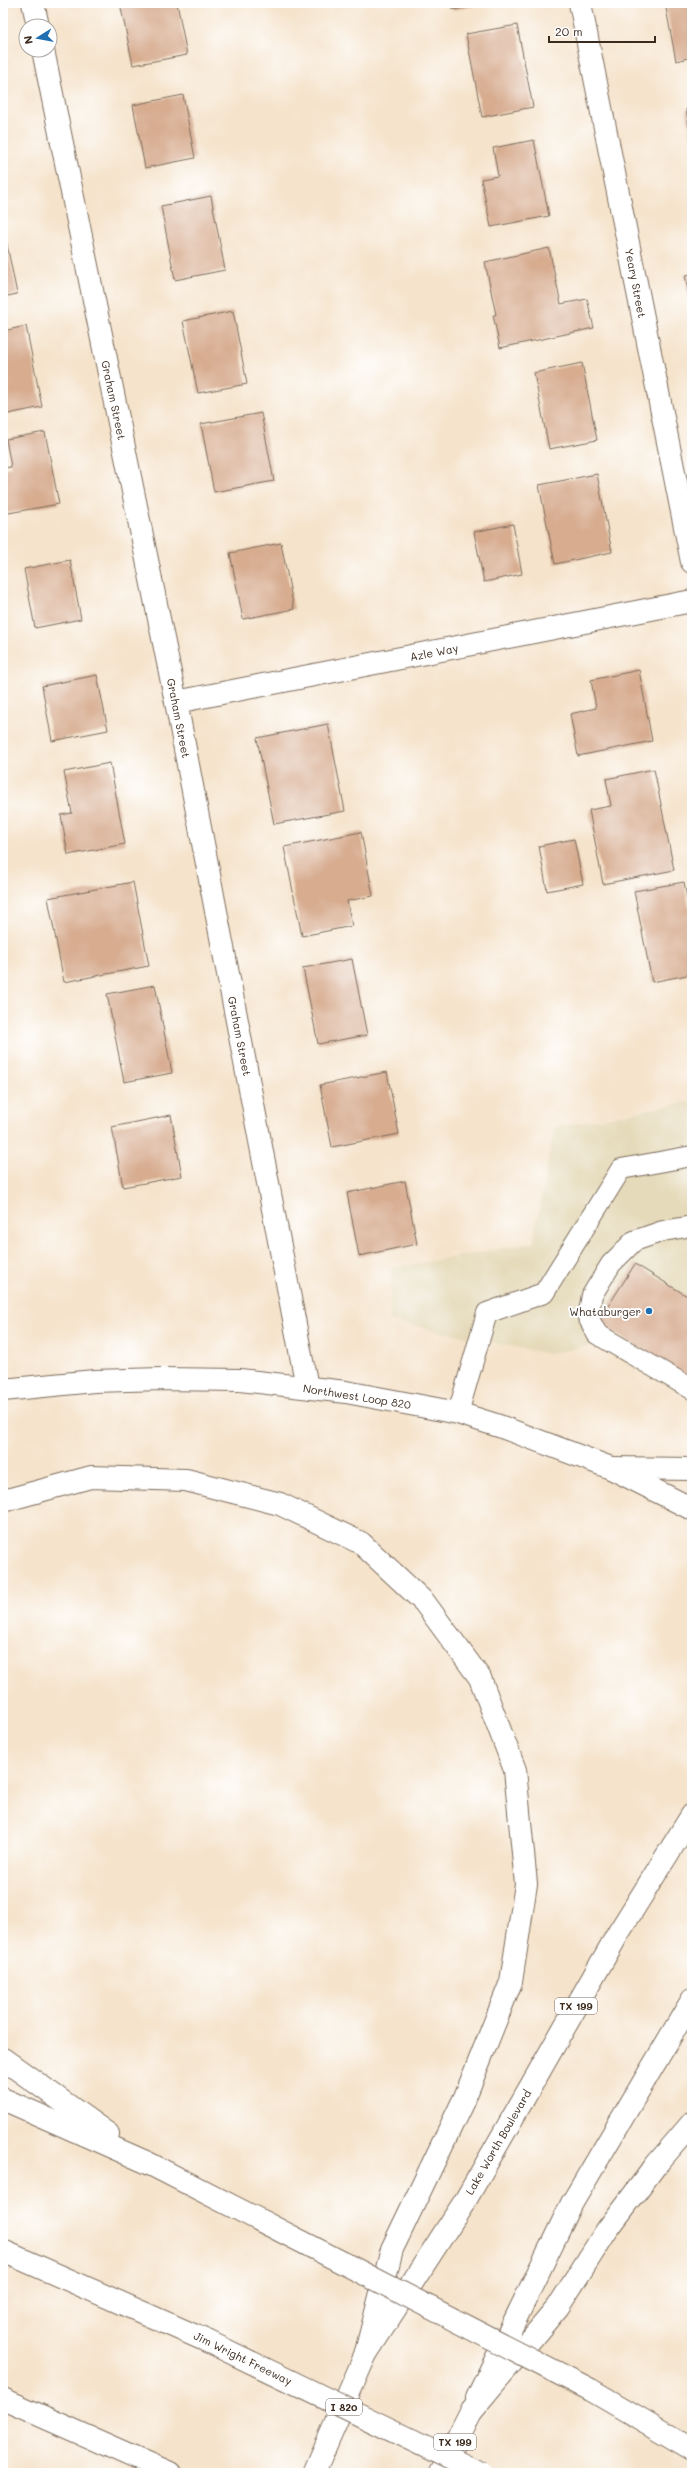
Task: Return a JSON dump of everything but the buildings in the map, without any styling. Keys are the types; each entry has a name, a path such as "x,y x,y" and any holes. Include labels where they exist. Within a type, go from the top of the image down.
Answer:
{"main road":[{"path":"33,3 36,18"},
{"name":"Yeary Street","path":"580,3 692,562"},
{"name":"Graham Street","path":"45,58 176,702 306,1387"},
{"name":"Azle Way","path":"176,702 692,602"},
{"name":"Northwest Loop 820","path":"3,1390 94,1381 160,1379 240,1380 306,1387 458,1413 611,1468 692,1509"},
{"path":"611,1468 692,1469"},
{"path":"3,1501 91,1477 186,1480 280,1504 361,1543 424,1602 480,1678 515,1770 522,1838 526,1884 511,1982 465,2097 392,2249 365,2356"},
{"name":"Lake Worth Boulevard","path":"314,2473 365,2356 387,2324 465,2200 619,1932 692,1815"},
{"name":"TX 199","path":"440,2473 572,2202 692,2000"},
{"path":"3,2059 148,2163"},
{"path":"3,2099 148,2163 591,2390 687,2445"},
{"path":"471,2410 558,2307 607,2230 656,2165 692,2123"},
{"name":"Jim Wright Freeway","path":"3,2251 208,2341 480,2473"},
{"path":"3,2400 162,2468"}],"lane":[{"path":"458,1413 487,1313 544,1293 621,1169 692,1156"},
{"path":"692,1226 663,1231 634,1241 611,1264 592,1295 588,1317 597,1334 692,1389"}],"shaded area":[{"path":"692,1101 692,1399 593,1345 548,1354 390,1321 392,1268 533,1243 554,1128"}],"place":[{"name":"Whataburger","path":"649,1311"}]}
